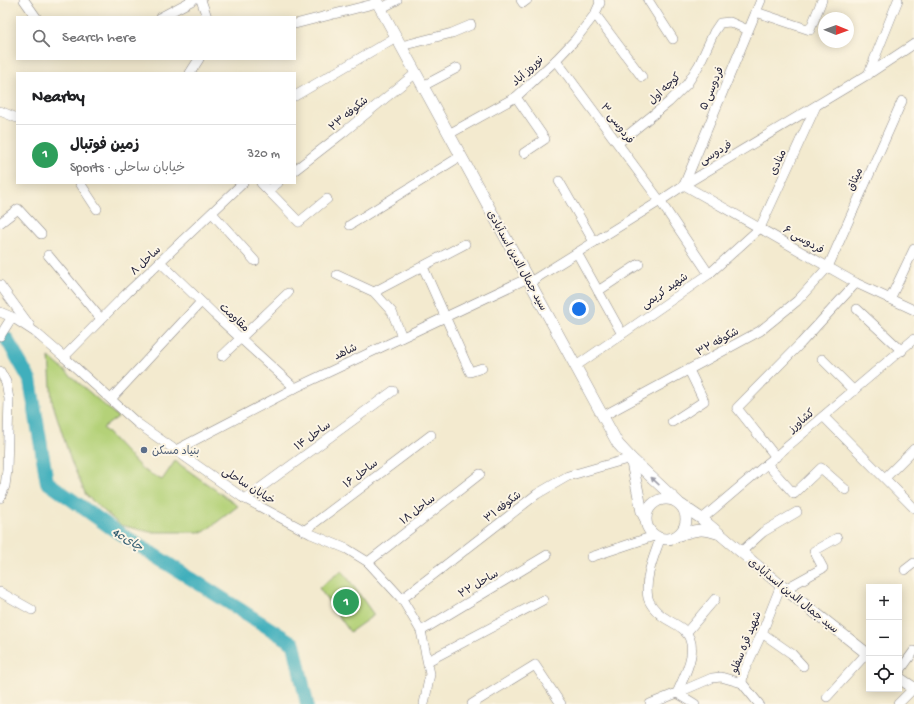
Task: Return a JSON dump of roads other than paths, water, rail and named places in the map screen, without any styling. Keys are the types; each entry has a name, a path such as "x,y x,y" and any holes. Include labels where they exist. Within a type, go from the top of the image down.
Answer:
{"main road":[{"name":"سید جمال الدین اسدآبادی","path":"378,4 618,444 680,504 702,519 783,587 866,652"},
{"path":"631,458 642,512 649,531 657,537 667,539 674,538 679,534 686,523 686,516 680,504 675,500 668,498 662,498 655,501 650,506 645,518"},
{"path":"679,534 692,530 708,530 720,534"},
{"path":"902,680 914,688"}],"street":[{"path":"24,0 35,16"},
{"path":"163,16 193,0"},
{"path":"201,0 207,16"},
{"path":"296,24 397,0"},
{"path":"521,0 523,3 527,0"},
{"path":"648,0 673,39"},
{"name":"فردوسی ۵","path":"684,185 761,0"},
{"path":"756,12 810,30 822,0"},
{"path":"867,75 898,0"},
{"name":"نوروز آباد","path":"449,134 516,97 575,40 595,14 601,1"},
{"path":"595,14 642,77"},
{"name":"کوچه اول","path":"618,143 668,102 687,84 699,65 714,32 720,23 730,22 748,30"},
{"path":"296,95 398,41 452,33 471,25"},
{"name":"فردوسی","path":"529,280 577,253 684,185 867,75 914,44"},
{"path":"191,72 198,60"},
{"name":"فردوسی ۳","path":"556,60 660,201 709,274"},
{"path":"423,86 457,68"},
{"name":"شکوفه ۲۳","path":"296,169 416,73"},
{"path":"516,97 545,139 524,152"},
{"name":"میثاق","path":"828,267 902,101"},
{"name":"منادی","path":"760,228 816,106"},
{"path":"0,111 16,118"},
{"path":"350,225 461,156"},
{"path":"559,181 594,242"},
{"path":"81,184 98,209"},
{"name":"ساحل ۸","path":"64,356 160,262 243,184"},
{"path":"262,184 299,222 327,199"},
{"path":"268,190 277,184"},
{"name":"فردوسی ۶","path":"684,185 856,283 914,310"},
{"path":"0,223 18,210 41,234"},
{"path":"212,213 254,261"},
{"name":"شهید کریمی","path":"576,366 709,274 760,228"},
{"path":"374,292 465,244"},
{"path":"890,299 914,249"},
{"path":"577,253 622,334"},
{"path":"48,255 102,319"},
{"name":"مقاومت","path":"160,262 201,302 295,388"},
{"path":"598,290 638,264"},
{"path":"423,267 470,372 482,368"},
{"name":"شکوفه ۳۲","path":"603,416 760,331 797,301 828,267"},
{"path":"337,275 374,292 392,312 402,337"},
{"name":"شاهد","path":"176,450 295,388 446,316 529,280"},
{"path":"776,457 738,408 856,283"},
{"path":"0,285 35,332"},
{"path":"222,356 288,293"},
{"path":"111,399 201,302"},
{"path":"857,309 902,350"},
{"name":"خیابان ساحلی","path":"0,312 12,317 35,332 64,356 137,423 245,499 304,531 347,549 368,562 402,599 421,631 430,674 424,704"},
{"path":"0,336 12,317"},
{"name":"کشاورز","path":"702,519 824,417 914,339"},
{"path":"822,359 854,391"},
{"path":"0,370 6,382 9,399 7,470 5,486 0,498"},
{"path":"672,422 704,401 688,370"},
{"name":"ساحل ۱۴","path":"245,499 393,391"},
{"path":"824,417 914,508"},
{"name":"ساحل ۱۶","path":"304,531 431,434"},
{"path":"885,478 914,449"},
{"name":"شکوفه ۳۱","path":"402,599 543,491 568,476 631,458"},
{"path":"767,464 794,494 821,468 846,490"},
{"name":"ساحل ۱۸","path":"368,562 480,474"},
{"path":"741,552 763,532 797,512"},
{"path":"591,557 657,537 647,581 649,599 655,610 686,632 690,638 692,649 689,666 677,693"},
{"path":"783,587 823,568 814,551 837,538"},
{"name":"ساحل ۲۲","path":"421,631 547,555"},
{"path":"905,570 914,562"},
{"name":"شهید قره سفلو","path":"759,704 742,683 743,674 783,587"},
{"path":"0,592 32,610"},
{"path":"428,661 543,600"},
{"path":"686,632 715,600"},
{"path":"762,633 792,654 803,666"},
{"path":"902,668 914,651"},
{"path":"827,697 866,656"},
{"path":"472,704 536,665 561,704"},
{"path":"650,704 716,677 742,683"},
{"path":"898,704 914,688"},
{"path":"677,693 695,704"}],"waterway":[{"name":"40چای","path":"0,335 6,338 30,380 47,482 110,527 294,644 307,704"}],"place":[{"name":"بنیاد مسکن","path":"144,450"},
{"name":"زمین فوتبال","path":"346,602"}]}
